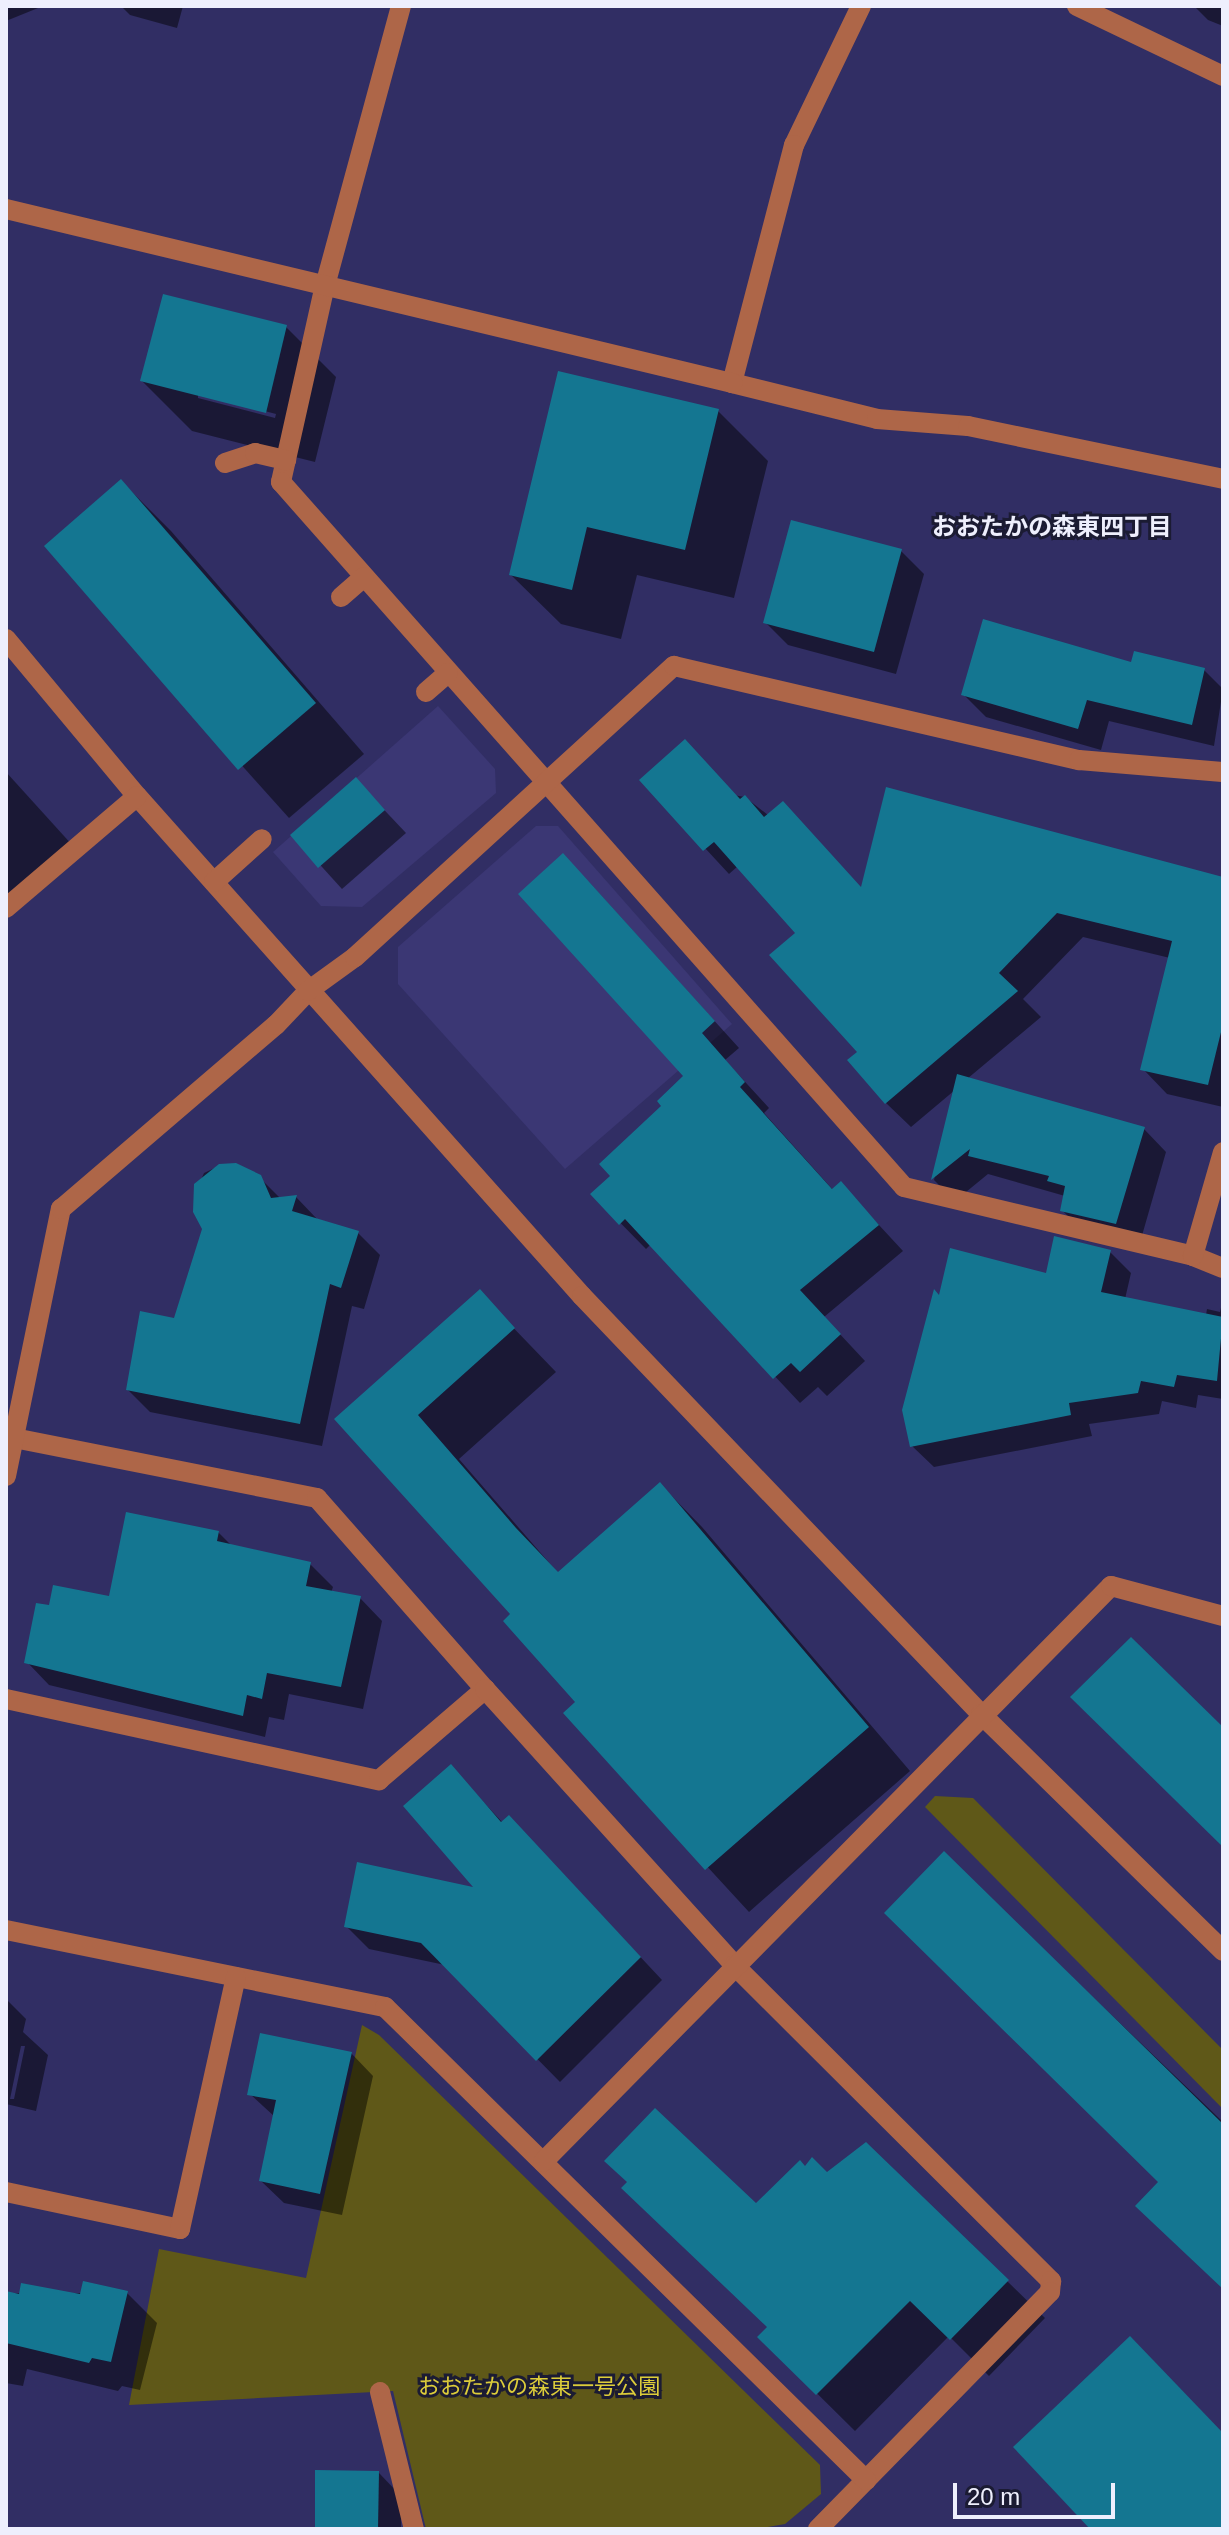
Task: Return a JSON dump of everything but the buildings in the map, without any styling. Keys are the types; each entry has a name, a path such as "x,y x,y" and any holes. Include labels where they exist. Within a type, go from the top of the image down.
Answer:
{"street":[{"path":"401,6 325,285 281,482 904,1187 1193,1256 1223,1268"},
{"path":"732,383 794,145 861,6"},
{"path":"1077,6 1223,76"},
{"path":"6,209 877,419 968,426 1223,479"},
{"path":"225,463 255,453 286,460"},
{"path":"341,597 364,577"},
{"path":"6,639 137,796 582,1296 981,1714 1223,1951"},
{"path":"6,1476 61,1209 276,1025 308,991 355,957 674,666 1079,760 1223,772"},
{"path":"426,692 448,673"},
{"path":"6,908 137,796"},
{"path":"214,882 262,839"},
{"path":"1193,1256 1223,1152"},
{"path":"14,1438 317,1498 734,1965 1051,2281 1050,2292 818,2529"},
{"path":"543,2162 981,1714 1111,1586 1223,1616"},
{"path":"6,1699 379,1780 485,1689"},
{"path":"6,1930 385,2007 866,2480"},
{"path":"6,2192 180,2229 236,1977"},
{"path":"380,2392 414,2529"}],"shaded area":[{"path":"438,706 495,769 496,793 362,907 321,906 273,852"},
{"path":"536,826 558,826 732,1024 565,1169 398,984 398,947"}],"green space":[{"path":"935,1796 973,1798 1223,2050 1223,2109 925,1807"},
{"name":"おおたかの森東一号公園","path":"362,2025 379,2035 820,2465 821,2494 785,2524 757,2529 426,2529 393,2391 129,2405 159,2249 306,2278"}],"district":[{"name":"おおたかの森東四丁目","path":"1052,527"}]}
